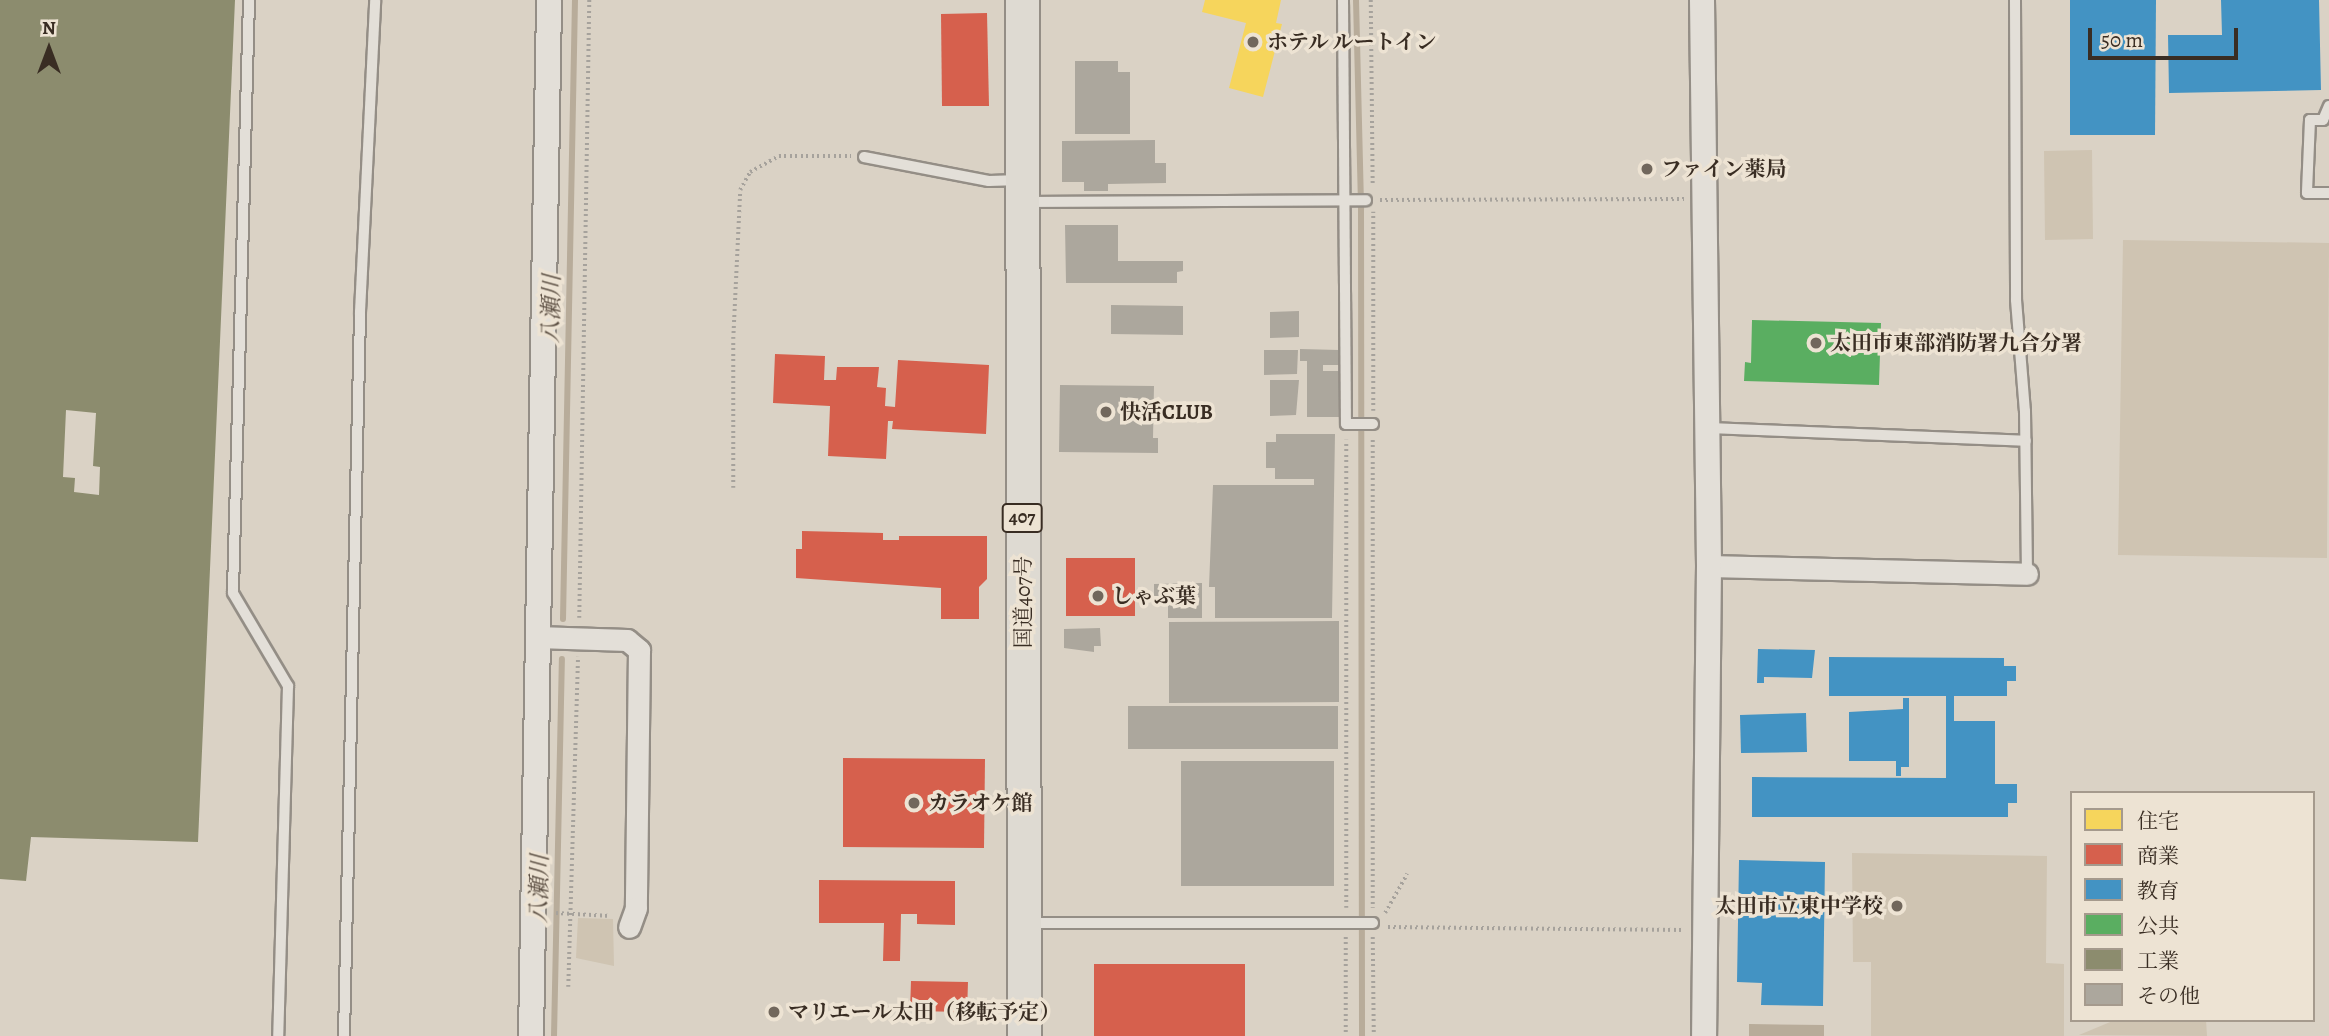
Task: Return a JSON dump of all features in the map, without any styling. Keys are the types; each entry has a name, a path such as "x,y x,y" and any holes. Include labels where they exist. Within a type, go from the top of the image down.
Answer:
{"highway":[{"name":"国道407号","path":"1022,0 1024,1036"}],"street":[{"path":"531,1036 549,0"},
{"path":"1702,0 1709,566 1704,1036"},
{"path":"1709,566 2027,574"},
{"path":"537,637 627,640 636,644 642,660 636,908 622,922"}],"lane":[{"path":"249,0 233,593 288,686 278,1036"},
{"path":"344,1036 360,312 375,0"},
{"path":"1343,0 1348,200 1348,424 1370,424"},
{"path":"2015,0 2016,300 2026,441 2027,574"},
{"path":"2329,106 2323,120 2310,120 2307,193 2329,193"},
{"path":"864,157 989,181 1022,191 1369,200"},
{"path":"1708,428 2026,441"},
{"path":"1024,923 1371,923"}],"path":[{"path":"568,988 579,638 589,0"},
{"path":"1371,0 1371,923 1374,1036"},
{"path":"733,488 740,190 750,172 779,156 864,157"},
{"path":"1369,200 1704,199"},
{"path":"1346,1036 1349,923 1348,424"},
{"path":"1371,923 1381,919 1407,874"},
{"path":"550,913 622,922"},
{"path":"1371,923 1379,927 1690,927"}],"shaded area":[{"path":"2092,150 2093,239 2045,240 2044,151"},
{"path":"2123,240 2329,243 2327,558 2118,555"},
{"path":"1852,853 2047,856 2046,963 2064,964 2064,1036 1871,1036 1871,962 1853,962"},
{"path":"578,918 613,919 614,966 576,958"},
{"path":"2110,1022 2206,1022 2207,1036 2079,1035"},
{"path":"1749,1024 1824,1025 1824,1036 1749,1036"}],"building: 住宅":[{"path":"1205,0 1281,0 1276,23 1282,24 1263,97 1229,88 1246,23 1202,12"}],"building: 商業":[{"path":"987,13 989,106 942,106 941,14"},
{"path":"775,354 825,356 824,380 836,380 837,367 879,367 877,387 886,388 885,406 895,407 898,360 989,365 986,434 892,429 893,421 888,421 886,459 828,456 830,406 773,403"},
{"path":"802,531 883,533 883,540 899,540 899,536 987,536 987,579 979,587 979,619 941,619 941,588 796,578 796,549 802,549"},
{"path":"1066,558 1135,558 1135,616 1066,616"},
{"name":"カラオケ館","path":"843,758 985,759 984,848 843,847"},
{"path":"819,880 955,881 955,925 917,924 917,914 901,914 900,961 883,961 884,923 819,923"},
{"path":"1094,964 1245,964 1245,1036 1094,1036"},
{"path":"911,981 968,982 967,1012 910,1011"}],"building: 教育":[{"path":"2070,0 2156,0 2155,135 2070,135"},
{"path":"2221,0 2319,0 2321,90 2169,93 2168,35 2222,35"},
{"path":"1758,649 1815,650 1812,678 1764,677 1764,683 1757,683"},
{"path":"1829,657 2004,658 2004,666 2016,666 2016,681 2007,681 2007,696 1954,696 1954,721 1995,721 1995,784 2017,784 2017,803 2008,803 2008,817 1752,817 1752,777 1946,778 1946,696 1829,696"},
{"path":"1903,698 1909,698 1909,767 1901,767 1901,776 1896,776 1896,761 1849,761 1849,712 1903,709"},
{"path":"1806,713 1807,752 1741,753 1740,715"},
{"path":"1739,860 1825,862 1823,1006 1761,1005 1762,983 1737,982"}],"building: 公共":[{"name":"太田市東部消防署九合分署","path":"1752,320 1881,323 1879,385 1744,381 1745,362 1751,363"}],"building: 工業":[{"path":"0,0 235,0 198,842 31,837 26,881 0,879","holes":["66,410 96,413 93,466 100,467 99,495 74,492 75,478 63,477"]}],"building: その他":[{"path":"1075,61 1118,61 1118,72 1130,72 1130,134 1075,134"},
{"path":"1155,140 1155,163 1166,163 1166,183 1108,184 1108,191 1084,191 1084,182 1062,182 1062,141"},
{"path":"1065,225 1118,225 1118,261 1183,261 1183,271 1177,272 1177,283 1066,283"},
{"path":"1111,305 1183,306 1183,335 1111,334"},
{"path":"1299,311 1299,337 1270,338 1270,312"},
{"path":"1300,349 1339,350 1339,365 1323,365 1323,371 1339,371 1339,417 1307,417 1307,361 1300,361"},
{"path":"1264,350 1298,350 1297,374 1264,375"},
{"path":"1270,380 1299,380 1296,415 1270,416"},
{"name":"快活CLUB","path":"1060,385 1154,386 1153,438 1158,438 1158,453 1059,452"},
{"path":"1276,434 1335,434 1332,618 1215,618 1215,587 1209,587 1213,485 1314,485 1314,479 1275,479 1275,468 1266,468 1266,442 1276,442"},
{"path":"1202,583 1202,618 1168,618 1168,605 1154,605 1154,584"},
{"path":"1339,621 1339,702 1169,703 1169,622"},
{"path":"1100,628 1101,646 1094,646 1094,652 1064,648 1064,629"},
{"path":"1128,706 1338,706 1338,749 1128,749"},
{"path":"1181,761 1334,761 1334,886 1181,886"}],"waterway":[{"name":"八瀬川","path":"563,619 575,0"},
{"path":"1356,0 1361,209 1362,1036"},
{"name":"八瀬川","path":"554,1036 562,659"}],"place":[{"name":"ホテル ルートイン","path":"1253,42"},
{"name":"ファイン薬局","path":"1647,169"},
{"name":"太田市東部消防署九合分署","path":"1816,343"},
{"name":"快活CLUB","path":"1106,412"},
{"name":"しゃぶ葉","path":"1098,596"},
{"name":"カラオケ館","path":"914,803"},
{"name":"太田市立東中学校","path":"1897,906"},
{"name":"マリエール太田（移転予定）","path":"774,1012"}]}
